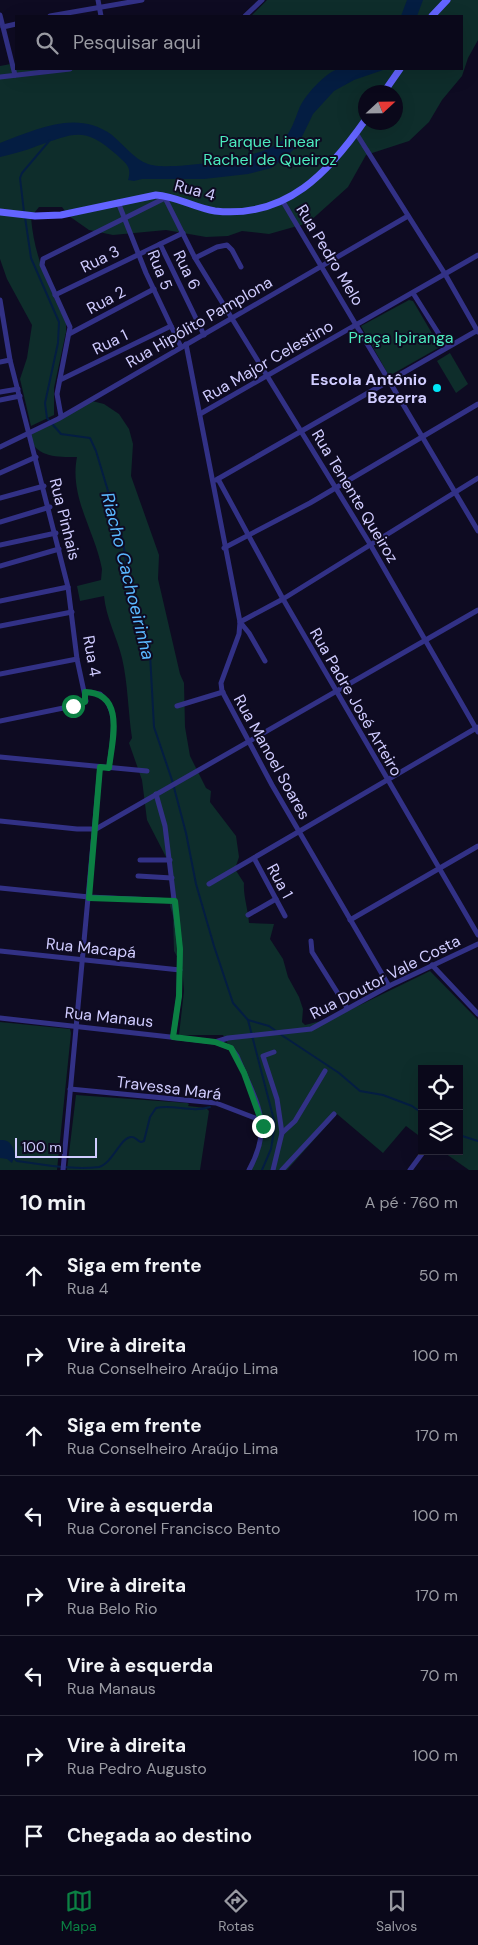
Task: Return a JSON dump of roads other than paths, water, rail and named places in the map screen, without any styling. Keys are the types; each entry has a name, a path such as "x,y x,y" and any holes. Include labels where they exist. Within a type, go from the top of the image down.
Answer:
{"main road":[{"path":"433,15 447,0"},
{"path":"389,85 399,70"},
{"name":"Rua 4","path":"0,212 35,216 73,213 118,202 164,197 204,209 227,212 252,209 282,200 308,185 327,170 358,130"}],"street":[{"path":"98,0 101,15"},
{"path":"55,15 142,0"},
{"path":"246,15 262,0"},
{"path":"0,14 2,30 15,75"},
{"path":"2,30 15,24"},
{"path":"0,77 61,70"},
{"path":"213,482 478,331 445,274 356,133"},
{"name":"Rua 4","path":"55,295 42,265 44,257 164,197"},
{"name":"Rua Tenente Queiroz","path":"164,197 195,258 370,544 477,729"},
{"name":"Rua Pedro Melo","path":"282,200 478,531"},
{"name":"Rua 5","path":"118,202 180,347"},
{"name":"Rua Hipólito Pamplona","path":"0,447 60,418 408,216"},
{"name":"Rua 3","path":"55,295 183,233"},
{"name":"Rua 6","path":"160,244 204,334"},
{"path":"195,258 217,247 227,245 232,250 241,267"},
{"name":"Rua Major Celestino","path":"200,414 478,255"},
{"name":"Rua 2","path":"69,334 154,289"},
{"path":"413,293 447,347"},
{"path":"55,295 68,322 69,334 57,394 60,418"},
{"name":"Rua Pinhais","path":"0,300 2,328 28,433 50,507 72,612"},
{"name":"Rua 1","path":"60,380 171,326"},
{"name":"Rua Manoel Soares","path":"186,344 224,548 240,622 239,634 221,683 223,692 248,742 389,986"},
{"path":"0,362 10,360"},
{"path":"0,392 18,389"},
{"path":"0,400 20,396"},
{"path":"224,548 336,488 478,404"},
{"path":"0,473 36,457"},
{"name":"Rua Padre José Arteiro","path":"218,478 283,599 386,781 478,935"},
{"path":"265,661 249,633 240,622 283,599 478,478"},
{"path":"0,498 44,486"},
{"path":"0,522 50,507"},
{"path":"0,545 56,533"},
{"path":"0,566 59,549"},
{"path":"0,601 68,587"},
{"path":"0,821 77,829 96,829 478,610"},
{"path":"0,626 72,612"},
{"name":"Rua 4","path":"0,721 84,703 86,700 72,612"},
{"path":"0,674 78,659"},
{"path":"85,692 100,694 112,707 113,721 109,768"},
{"path":"177,706 223,692"},
{"path":"210,884 298,830 477,729"},
{"path":"0,757 147,771"},
{"path":"63,1170 84,960 100,767"},
{"path":"156,794 165,826 180,949 180,970 173,1037"},
{"path":"350,920 478,846"},
{"name":"Rua 1","path":"254,858 285,916"},
{"path":"140,860 170,860"},
{"path":"138,876 172,878"},
{"path":"0,888 89,898 175,901"},
{"path":"248,915 276,899"},
{"path":"311,941 312,952 347,1008"},
{"name":"Rua Doutor Vale Costa","path":"215,1042 228,1038 311,1029 389,986 478,944"},
{"name":"Rua Macapá","path":"0,951 180,970"},
{"path":"432,965 478,1014"},
{"name":"Rua Manaus","path":"0,1018 215,1042"},
{"path":"215,1042 226,1045 234,1051 263,1121 261,1146 249,1170"},
{"path":"273,1170 282,1133 277,1099 264,1056 274,1052"},
{"path":"282,1133 295,1121 325,1072"},
{"name":"Travessa Mará","path":"70,1089 216,1103 263,1121"},
{"path":"282,1170 334,1114"},
{"path":"410,1170 421,1155"}],"water":[{"path":"407,0 423,0 417,15 401,15"},
{"path":"383,70 354,80 334,91 313,114 298,145 287,156 271,168 248,174 204,179 128,180 129,168 117,155 96,140 79,135 70,135 0,157 0,143 56,124 70,123 84,123 98,127 112,135 138,159 156,166 206,163 250,155 268,149 284,139 310,92 333,71"},
{"path":"0,1140 9,1142 12,1146 15,1155 12,1163 7,1159 0,1158"}],"waterway":[{"name":"Riacho Cachoeirinha","path":"24,212 20,178 22,173 50,140"},
{"name":"Riacho Cachoeirinha","path":"25,217 31,258 59,322 58,343 45,403 47,418 61,434 90,438 96,451 123,541 127,570 150,654 154,727 172,780 186,833 196,884 214,946 233,1003 248,1020 269,1026 276,1031"},
{"path":"248,1020 275,1124 271,1149 262,1170"},
{"name":"Riacho Cachoeirinha","path":"280,1034 339,1073 360,1091 383,1095 418,1110"},
{"path":"14,1158 17,1161 58,1167 99,1167 104,1165 128,1138 133,1137 141,1142 144,1141 150,1117 156,1108 203,1109 210,1107"},
{"name":"Riacho Cachoeirinha","path":"463,1136 478,1141"}],"place":[{"name":"Escola Antônio Bezerra","path":"437,388"}],"park label":[{"name":"Parque Linear Rachel de Queiroz","path":"270,150"},
{"name":"Praça Ipiranga","path":"401,337"}]}
